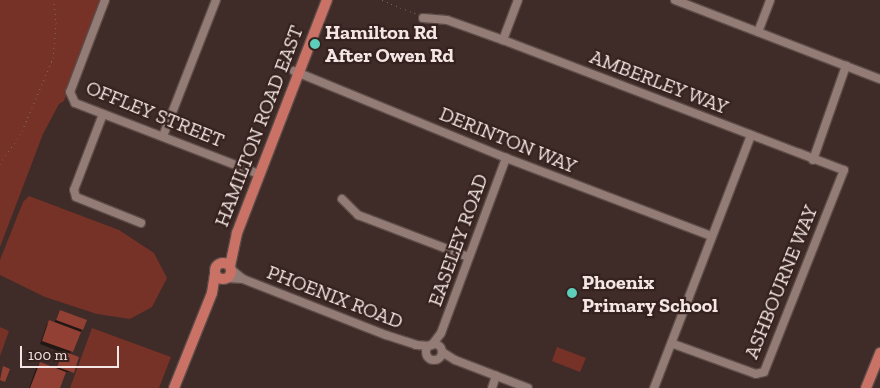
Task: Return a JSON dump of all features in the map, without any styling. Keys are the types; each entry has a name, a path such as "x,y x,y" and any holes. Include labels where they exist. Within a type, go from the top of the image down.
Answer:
{"main road":[{"name":"HAMILTON ROAD EAST","path":"297,72 322,0"},
{"name":"HAMILTON ROAD EAST","path":"228,271 257,173 327,0"},
{"path":"174,388 212,293 215,274 228,271"},
{"path":"212,293 228,271"},
{"path":"866,388 880,353"}],"street":[{"name":"OFFLEY STREET","path":"105,0 70,92 75,103 257,173"},
{"path":"163,136 216,0"},
{"path":"503,40 518,0"},
{"path":"675,0 846,66 880,77"},
{"path":"758,32 770,0"},
{"name":"AMBERLEY WAY","path":"423,18 447,20 503,40 813,160 844,170"},
{"path":"813,160 846,66"},
{"name":"DERINTON WAY","path":"297,72 506,158 711,236"},
{"path":"103,114 74,190 76,197 141,222"},
{"path":"654,388 751,135"},
{"name":"EASELEY ROAD","path":"441,353 441,333 506,158"},
{"name":"ASHBOURNE WAY","path":"671,343 756,374 764,372 844,170"},
{"path":"342,199 358,215 468,257"},
{"name":"PHOENIX ROAD","path":"228,271 243,279 416,345 431,345 441,353"},
{"name":"EASELEY ROAD","path":"431,345 441,333"},
{"name":"PHOENIX ROAD","path":"416,345 427,355"},
{"path":"431,345 427,355 431,360 441,353 528,388"},
{"path":"492,388 496,376"}],"path":[{"path":"0,164 22,131 53,58 56,24 54,0"},
{"path":"382,0 423,18"}],"shaded area":[{"path":"0,0 101,0 64,101 59,104 43,134 0,247"},
{"path":"29,196 119,230 154,253 167,278 152,307 130,319 97,314 45,297 0,275 0,260 23,202"},
{"path":"0,327 9,331 0,356"},
{"path":"92,328 171,357 159,388 70,388"},
{"path":"557,347 586,358 580,372 552,361"}],"building":[{"path":"60,310 87,320 83,330 56,320"},
{"path":"49,320 81,332 73,352 42,341"},
{"path":"63,351 79,357 74,373 57,367"},
{"path":"40,362 66,372 60,388 30,388"},
{"path":"3,366 10,369 5,382 0,380"}],"place":[{"name":"Hamilton Rd After Owen Rd","path":"315,44"},
{"name":"Phoenix Primary School","path":"572,293"}]}
